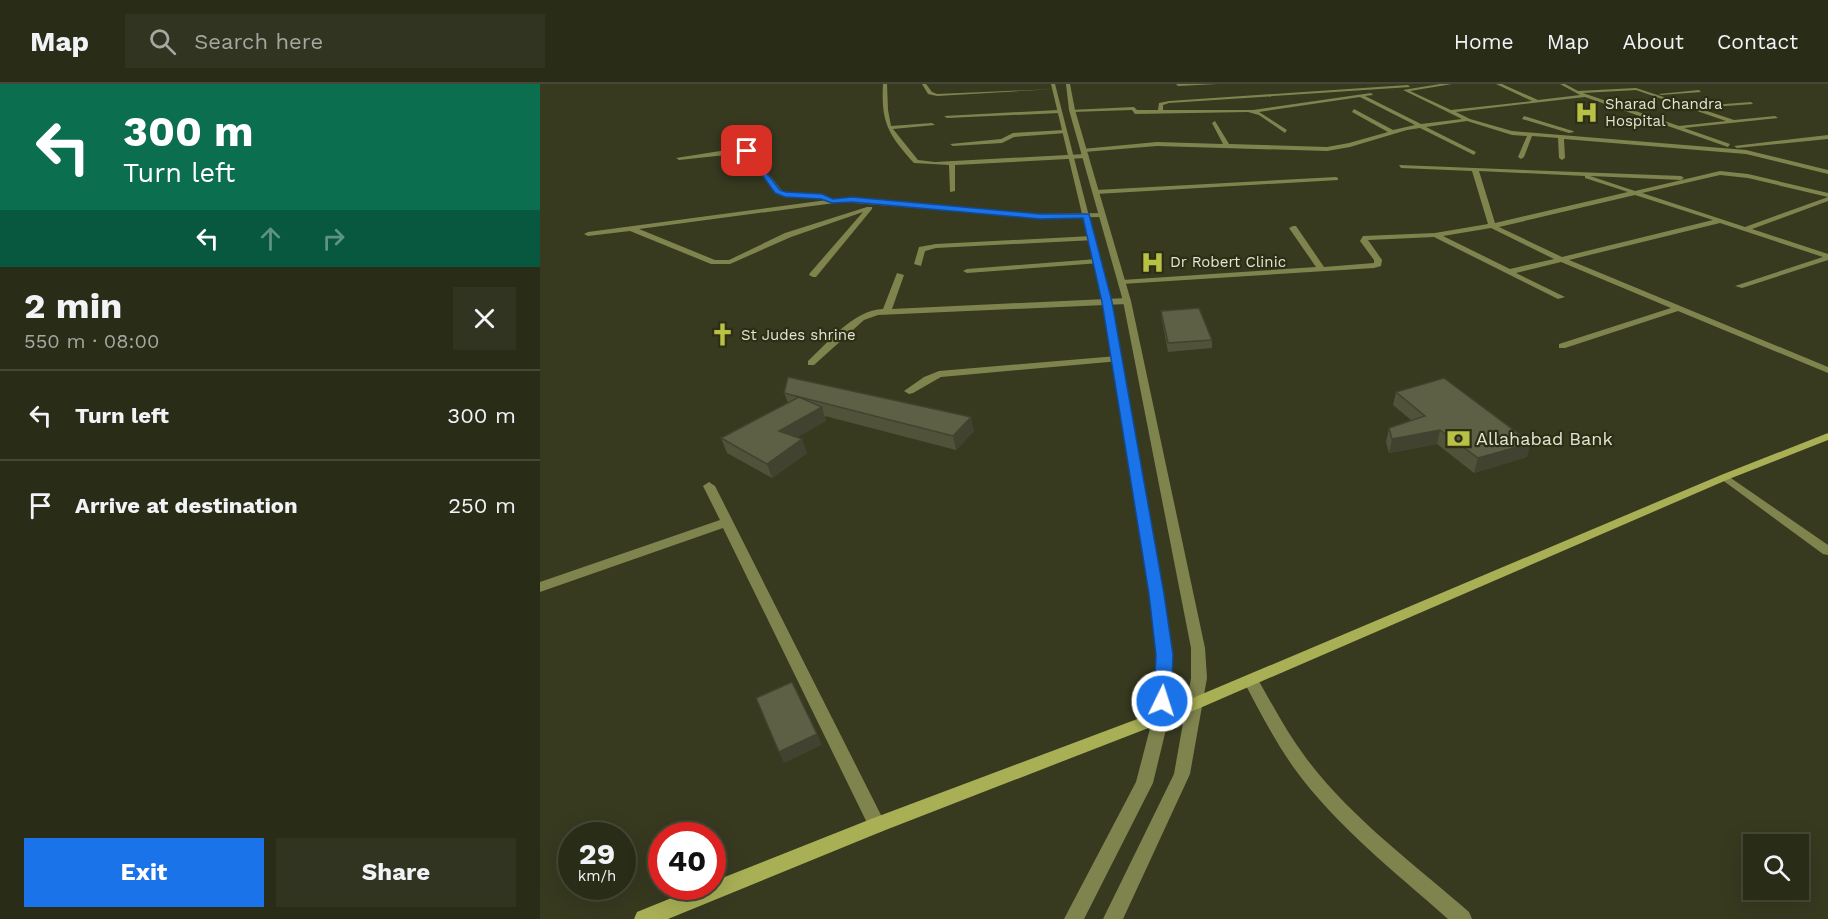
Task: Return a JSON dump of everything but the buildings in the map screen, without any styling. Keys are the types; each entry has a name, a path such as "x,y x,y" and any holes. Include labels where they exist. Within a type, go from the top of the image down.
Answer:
{"main road":[{"path":"644,919 877,825 1194,704 1725,477 1828,436"}],"street":[{"path":"885,84 884,112 888,128 916,162 924,164 1070,157 1156,144 1327,149 1350,145 1419,125 1468,120"},
{"path":"924,84 930,93 937,95 1053,86 1107,302 1156,594 1164,655 1161,717 1144,783 1074,919"},
{"path":"1068,84 1072,108 1127,301 1196,638 1199,678 1182,774 1113,919"},
{"path":"1178,85 1216,84"},
{"path":"1307,84 1314,90"},
{"path":"1160,112 1161,104 1164,103 1228,100 1314,90 1450,84"},
{"path":"1498,84 1538,102"},
{"path":"1562,84 1585,96 1746,152 1828,172"},
{"path":"1253,111 1361,96 1407,87 1468,120 1512,133 1746,152"},
{"path":"1347,88 1474,153"},
{"path":"1577,92 1632,88 1734,122"},
{"path":"1655,95 1699,91"},
{"path":"1224,92 1228,100"},
{"path":"1449,111 1585,96"},
{"path":"1692,108 1751,103"},
{"path":"947,117 1072,108 1134,108 1135,112 1240,109 1262,114 1285,131"},
{"path":"1354,111 1393,132"},
{"path":"1524,118 1596,140"},
{"path":"1677,128 1776,118"},
{"path":"1215,123 1227,146"},
{"path":"888,128 932,126"},
{"path":"954,144 1002,141 1013,135 1064,132"},
{"path":"1521,158 1530,134"},
{"path":"1562,137 1562,158"},
{"path":"1731,147 1828,138"},
{"path":"679,158 747,151 781,194 828,197 832,201"},
{"path":"1801,165 1828,162"},
{"path":"952,163 952,191"},
{"path":"1401,166 1696,179"},
{"path":"1474,169 1492,226 1563,260 1828,370"},
{"path":"1569,172 1828,257"},
{"path":"1122,282 1365,267 1378,264 1378,260 1364,241 1366,238 1435,235 1492,226 1720,173 1734,173 1828,197"},
{"path":"1096,192 1336,179"},
{"path":"1744,229 1828,197"},
{"path":"588,234 852,200 872,206 1040,216 1103,215"},
{"path":"632,228 714,262 730,262 788,235 872,206"},
{"path":"813,275 872,206"},
{"path":"1509,272 1719,220"},
{"path":"1293,228 1322,270"},
{"path":"1435,235 1561,297"},
{"path":"918,264 922,249 936,246 1092,238"},
{"path":"1739,286 1828,257"},
{"path":"967,271 1097,261"},
{"path":"887,311 900,275"},
{"path":"811,363 861,318 887,311 1127,301"},
{"path":"1562,346 1679,308"},
{"path":"909,392 927,379 939,374 1117,359"},
{"path":"1725,477 1828,551"},
{"path":"709,486 877,825"},
{"path":"540,587 727,522"},
{"path":"1251,680 1287,744 1338,807 1462,919"}],"place":[{"name":"Sharad Chandra Hospital","path":"1587,113"},
{"name":"Dr Robert Clinic","path":"1152,262"},
{"name":"St Judes shrine","path":"723,335"},
{"name":"Allahabad Bank","path":"1458,438"}],"route":[{"path":"747,151 778,192 785,195 822,196 832,201 852,200 1040,216 1086,216 1107,302 1156,594 1164,655 1162,701"}]}
